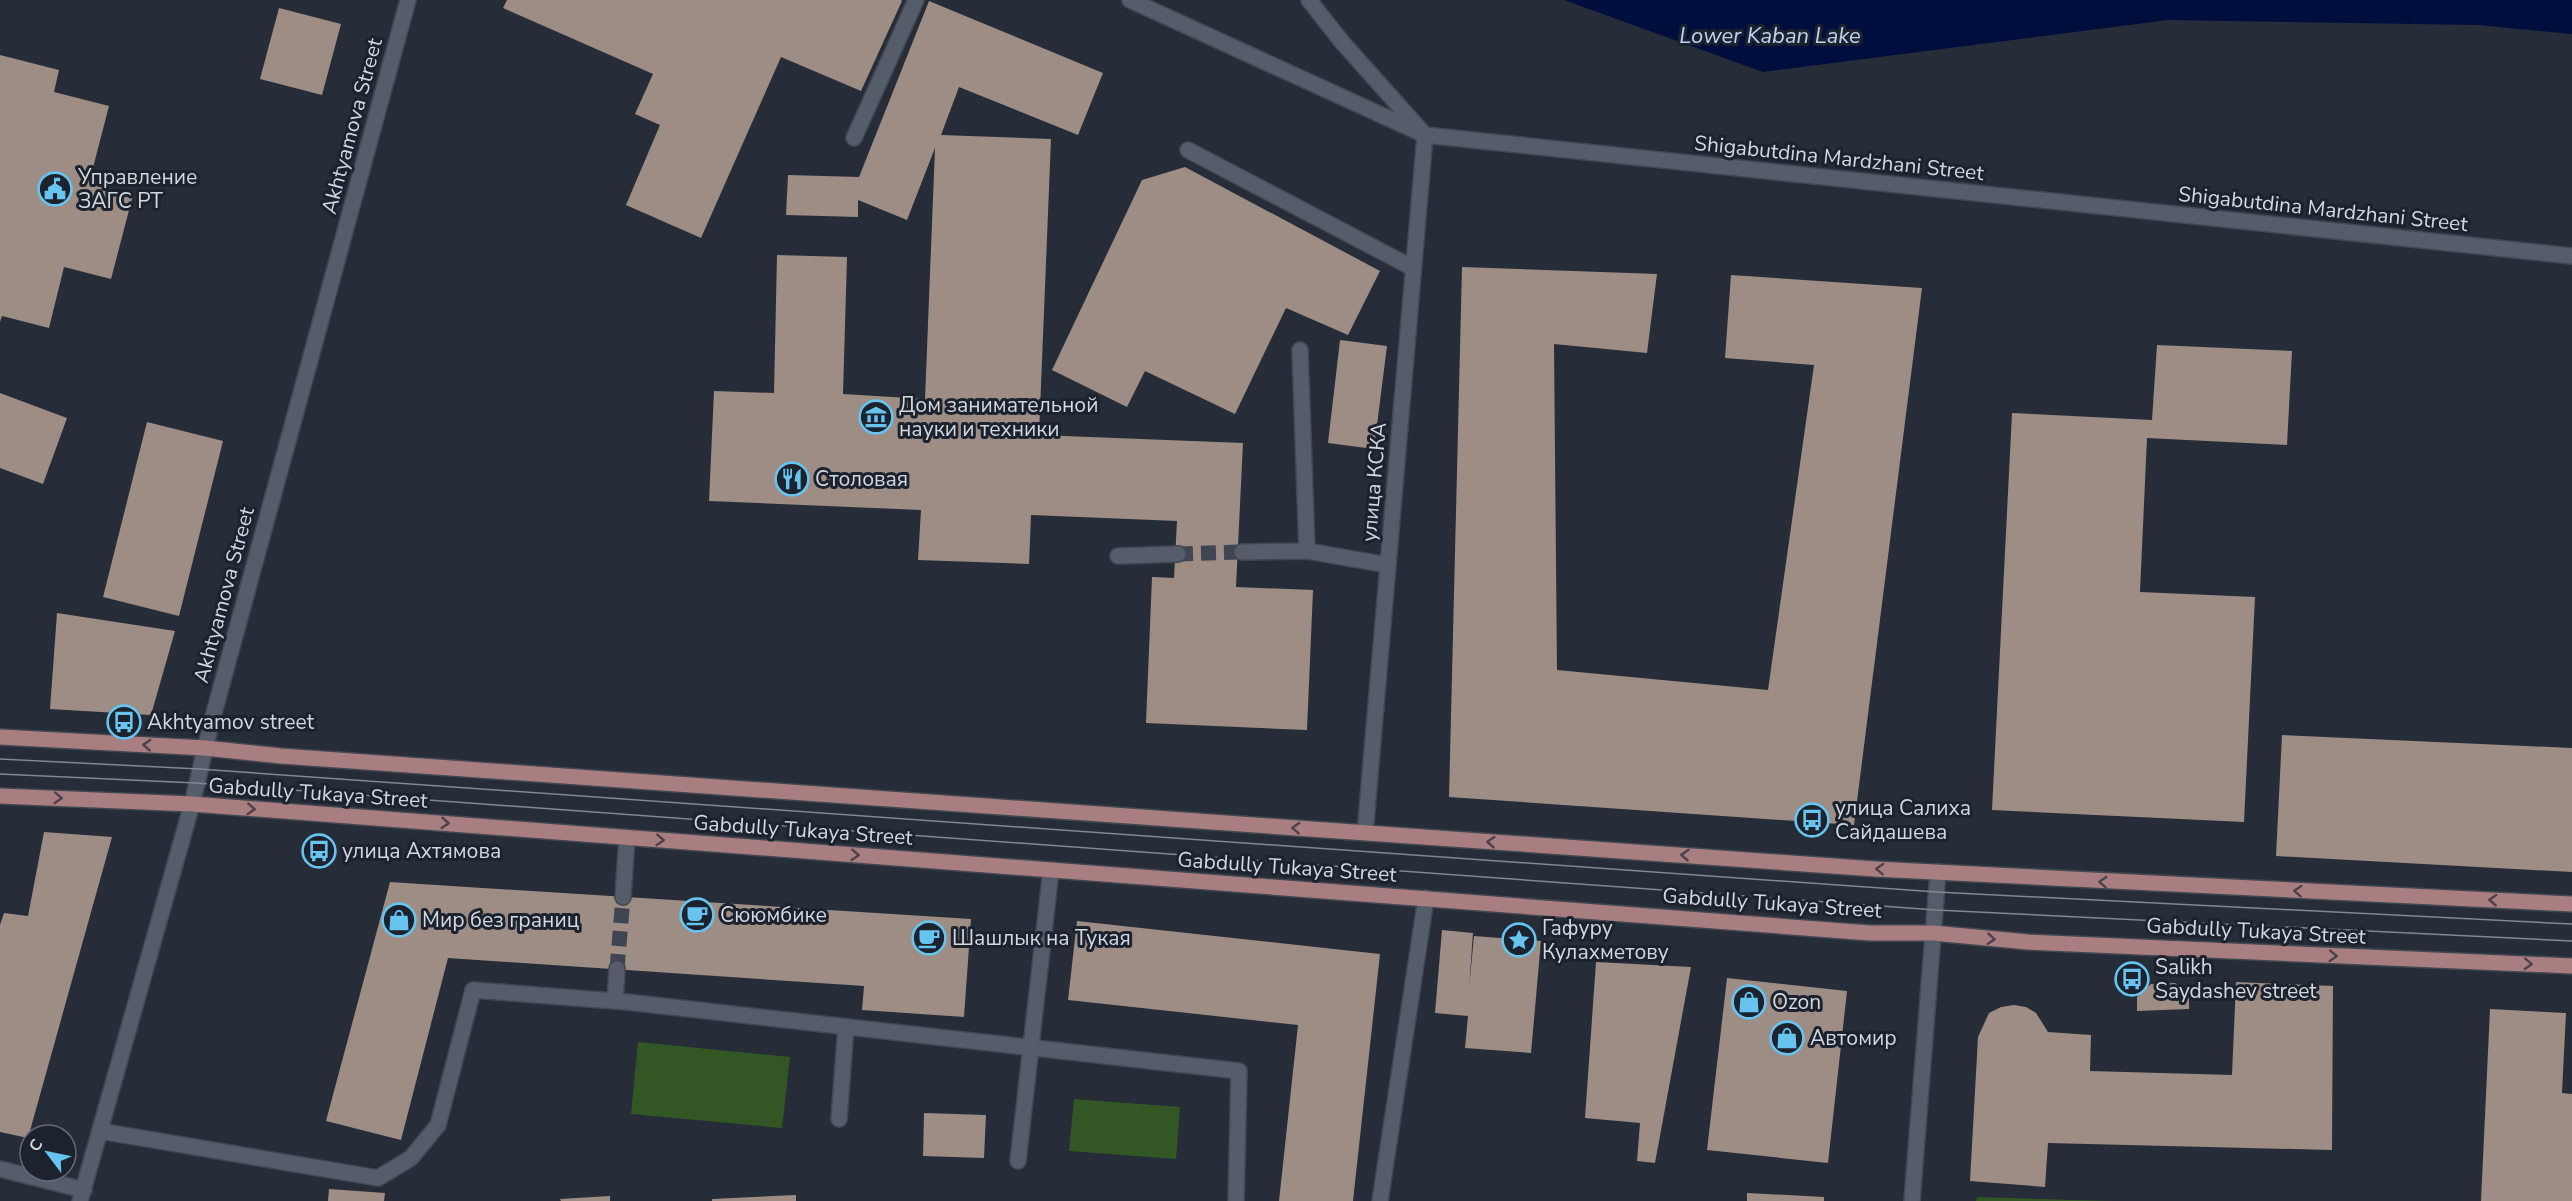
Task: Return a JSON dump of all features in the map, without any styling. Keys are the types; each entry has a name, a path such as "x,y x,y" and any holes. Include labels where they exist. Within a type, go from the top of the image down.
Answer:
{"main road":[{"name":"Gabdully Tukaya Street","path":"0,738 205,748 305,758 1938,872 2572,904"},
{"name":"Gabdully Tukaya Street","path":"0,796 192,804 1870,933 1933,933 2028,942 2572,966"}],"street":[{"name":"Akhtyamova Street","path":"82,1195 192,804 205,748 408,0"},
{"path":"854,138 916,0"},
{"name":"Shigabutdina Mardzhani Street","path":"1130,0 1425,135 2572,256"},
{"path":"1310,0 1342,42 1425,135"},
{"name":"улица КСКА","path":"1365,833 1425,135"},
{"path":"1188,150 1413,268"},
{"path":"1300,350 1307,551"},
{"path":"1242,552 1307,551 1388,565"},
{"path":"1118,556 1178,554"},
{"path":"623,897 627,837"},
{"path":"1018,1161 1029,1047 1051,870"},
{"path":"1912,1201 1938,872"},
{"path":"1380,1201 1426,898"},
{"path":"615,1001 617,969"},
{"path":"100,1131 378,1178 411,1158 438,1125 473,990 615,1001 1239,1071 1236,1201"},
{"path":"839,1119 846,1027"},
{"path":"0,1170 82,1195"}],"green space":[{"path":"638,1042 790,1057 782,1128 631,1114"},
{"path":"1074,1099 1180,1107 1176,1159 1069,1151"},
{"path":"1977,1197 2109,1201 1976,1201"}],"water":[{"name":"Lower Kaban Lake","path":"1564,0 2572,0 2572,34 2478,25 2168,20 1763,72"}],"building":[{"path":"507,0 902,1 861,91 781,57 701,238 626,205 660,125 635,114 653,74 503,8"},
{"name":"Дом занимательной науки и техники","path":"929,1 1103,73 1078,135 959,87 941,135 1051,139 1039,435 1243,443 1236,587 1313,590 1307,730 1146,723 1152,577 1174,578 1177,521 1031,515 1029,564 918,560 921,510 709,501 714,391 774,393 777,255 847,257 843,394 925,399 935,148 907,220 858,200 858,217 786,215 788,175 859,177"},
{"path":"279,8 341,24 322,95 260,79"},
{"name":"Управление ЗАГС РТ","path":"0,55 59,70 54,92 109,106 89,183 133,195 111,279 64,267 49,328 2,316 0,322"},
{"path":"1185,167 1380,271 1348,335 1286,308 1235,414 1145,371 1127,407 1052,370 1142,180"},
{"path":"1462,267 1657,274 1647,353 1554,344 1557,670 1768,690 1814,365 1725,358 1731,275 1922,288 1854,825 1449,797"},
{"path":"1340,340 1387,346 1374,449 1328,443"},
{"path":"2157,345 2292,351 2287,445 2147,438 2140,592 2255,597 2244,822 1992,810 2012,413 2152,420"},
{"path":"0,393 67,418 43,484 0,468"},
{"path":"147,422 223,441 179,616 103,597"},
{"path":"57,613 175,631 151,715 50,709"},
{"path":"2282,735 2572,748 2572,872 2276,856"},
{"path":"44,832 112,837 32,1123 18,1123 18,1136 0,1132 0,925 4,913 28,916"},
{"path":"390,882 971,919 964,1017 862,1010 864,986 448,958 401,1140 326,1121"},
{"path":"1077,921 1380,954 1353,1201 1279,1201 1298,1025 1068,1000"},
{"path":"1442,930 1473,933 1469,988 1474,936 1541,941 1531,1053 1465,1048 1468,1016 1435,1013"},
{"path":"1596,962 1691,967 1655,1163 1637,1161 1640,1123 1585,1118"},
{"path":"1727,978 1847,991 1828,1163 1707,1150"},
{"path":"2236,982 2333,986 2332,1150 2048,1143 2045,1187 1970,1181 1978,1037 1989,1013 2001,1007 2014,1005 2026,1007 2036,1013 2048,1032 2091,1035 2090,1071 2232,1075"},
{"path":"2175,983 2189,994 2189,1009 2137,1011 2137,997 2151,984"},
{"path":"2490,1009 2566,1013 2562,1093 2572,1094 2572,1201 2481,1201"},
{"path":"924,1113 986,1115 984,1158 923,1156"},
{"path":"329,1189 385,1193 384,1201 328,1201"},
{"path":"1747,1193 1824,1197 1824,1201 1747,1201"},
{"path":"796,1195 796,1201 712,1201 712,1199"},
{"path":"610,1196 610,1201 561,1201 560,1199"}],"tunnel":[{"path":"1178,554 1242,552"},
{"path":"617,969 623,897"}],"tram line":[{"path":"0,759 199,769 1937,892 2572,924"},
{"path":"0,774 196,783 1936,910 2572,941"}],"place":[{"name":"Управление ЗАГС РТ","path":"55,189"},
{"name":"Дом занимательной науки и техники","path":"876,417"},
{"name":"Столовая","path":"792,479"},
{"name":"Akhtyamov street","path":"124,722"},
{"name":"улица Салиха Сайдашева","path":"1812,820"},
{"name":"улица Ахтямова","path":"319,851"},
{"name":"Сююмбике","path":"697,915"},
{"name":"Мир без границ","path":"399,920"},
{"name":"Шашлык на Тукая","path":"929,938"},
{"name":"Гафуру Кулахметову","path":"1519,940"},
{"name":"Salikh Saydashev street","path":"2132,979"},
{"name":"Ozon","path":"1749,1002"},
{"name":"Автомир","path":"1787,1038"}]}
